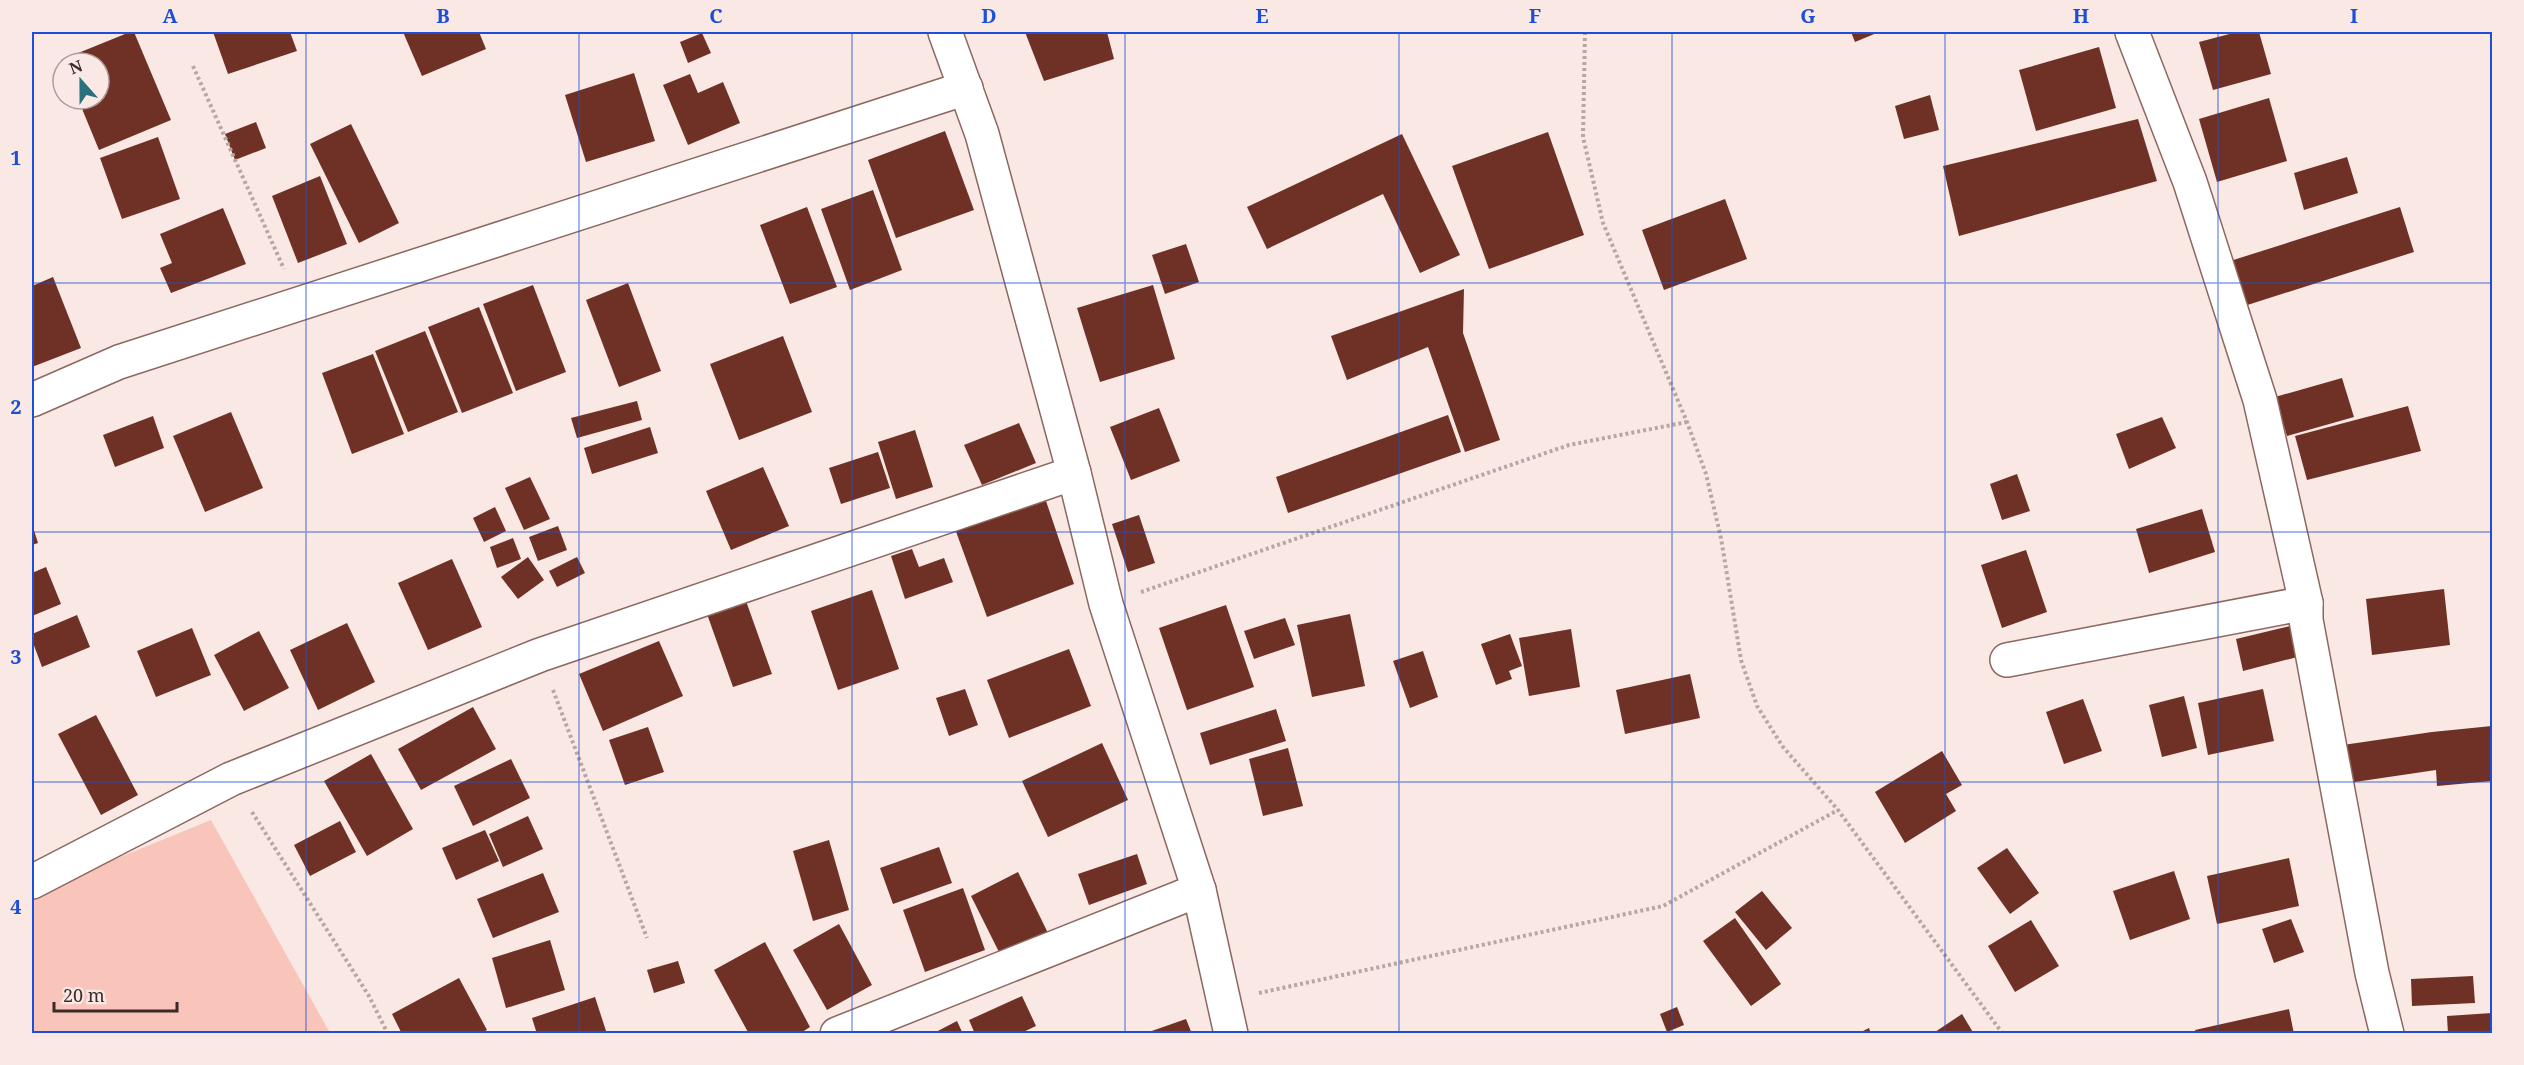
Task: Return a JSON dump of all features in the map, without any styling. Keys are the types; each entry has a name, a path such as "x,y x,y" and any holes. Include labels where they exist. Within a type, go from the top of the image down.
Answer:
{"street":[{"path":"945,32 982,134 1074,473 1106,604 1199,891 1231,1034"},
{"path":"2132,32 2190,182 2260,399 2306,603 2306,620 2369,961 2387,1034"},
{"path":"32,400 119,362 966,87"},
{"path":"32,882 231,779 540,655 1074,473"},
{"path":"2007,660 2306,603"},
{"path":"837,1034 1199,891"}],"path":[{"path":"1585,32 1583,137 1603,223 1687,422 1706,474 1721,538 1741,660 1757,706 1783,747 1838,810 2003,1034"},
{"path":"193,66 299,303"},
{"path":"1106,604 1569,445 1687,422"},
{"path":"540,655 647,938"},
{"path":"231,779 369,996 388,1034"},
{"path":"1223,1000 1663,906 1838,810"}],"shaded area":[{"path":"211,820 330,1033 32,1034 32,893"}],"building":[{"path":"134,32 171,120 99,150 83,111 111,111 111,51 83,51"},
{"path":"213,32 290,32 297,51 228,74"},
{"path":"403,32 479,32 486,49 422,76"},
{"path":"1025,32 1107,32 1114,59 1044,81"},
{"path":"1851,32 1879,32 1855,42"},
{"path":"2237,32 2259,32 2271,74 2213,90 2199,42"},
{"path":"702,33 711,53 688,63 680,42"},
{"path":"2099,47 2116,108 2036,131 2019,70"},
{"path":"634,73 655,141 586,162 565,95"},
{"path":"690,74 698,93 723,82 740,123 688,145 663,85"},
{"path":"1930,95 1939,130 1904,139 1895,106"},
{"path":"2269,98 2287,161 2217,182 2199,119"},
{"path":"2138,119 2157,181 1959,236 1943,166"},
{"path":"256,122 266,148 235,160 225,134"},
{"path":"351,124 399,223 359,243 310,144"},
{"path":"945,131 974,210 896,238 868,160"},
{"path":"1548,132 1584,235 1489,269 1452,166"},
{"path":"1402,134 1460,255 1420,273 1383,194 1267,249 1247,207"},
{"path":"158,137 180,199 122,219 100,158"},
{"path":"2347,157 2358,193 2304,210 2294,173"},
{"path":"320,176 347,244 298,263 272,196"},
{"path":"873,190 902,270 850,290 821,209"},
{"path":"1725,199 1747,259 1664,290 1642,230"},
{"path":"807,207 837,287 790,304 760,225"},
{"path":"2400,207 2414,252 2238,308 2224,263"},
{"path":"223,208 246,264 171,293 160,268 172,263 160,234"},
{"path":"1186,244 1199,282 1165,294 1152,255"},
{"path":"53,277 81,348 32,367 32,286"},
{"path":"628,283 661,371 619,387 586,300"},
{"path":"533,285 566,372 516,391 483,304"},
{"path":"1153,285 1175,359 1100,382 1077,308"},
{"path":"1464,289 1463,333 1500,440 1465,452 1428,347 1347,380 1331,336"},
{"path":"479,307 513,393 462,413 428,327"},
{"path":"425,331 458,412 408,432 375,351"},
{"path":"783,336 812,412 739,440 710,364"},
{"path":"373,354 404,434 352,454 322,373"},
{"path":"2342,378 2354,417 2287,436 2275,397"},
{"path":"637,401 642,420 577,438 571,418"},
{"path":"2408,406 2421,451 2307,480 2295,436"},
{"path":"1159,408 1180,461 1131,480 1110,427"},
{"path":"231,412 263,488 205,512 173,436"},
{"path":"1448,415 1461,452 1288,513 1276,477"},
{"path":"153,416 164,448 115,467 103,435"},
{"path":"2162,417 2176,448 2129,469 2116,434"},
{"path":"1019,423 1036,463 982,485 964,445"},
{"path":"650,427 658,453 592,474 584,448"},
{"path":"915,430 933,487 896,499 878,442"},
{"path":"878,452 890,488 841,504 829,468"},
{"path":"763,467 789,526 731,550 706,491"},
{"path":"2017,474 2030,511 2002,520 1990,484"},
{"path":"530,477 550,519 524,530 505,488"},
{"path":"1044,495 1074,584 987,617 954,526"},
{"path":"495,507 506,531 484,542 473,518"},
{"path":"2202,509 2215,552 2149,573 2136,529"},
{"path":"1139,515 1155,563 1128,572 1112,524"},
{"path":"32,524 38,543 32,545"},
{"path":"558,526 567,550 538,561 529,537"},
{"path":"513,538 521,559 497,568 490,547"},
{"path":"912,549 919,567 944,558 953,582 905,599 891,556"},
{"path":"2026,550 2047,612 2002,628 1981,565"},
{"path":"528,557 544,580 518,599 501,577"},
{"path":"577,557 585,573 557,587 549,571"},
{"path":"452,559 482,627 428,650 398,583"},
{"path":"46,567 61,604 32,616 32,573"},
{"path":"2444,589 2450,645 2372,655 2366,599"},
{"path":"872,590 899,669 838,690 811,611"},
{"path":"746,601 772,674 733,687 707,614"},
{"path":"1226,605 1254,687 1187,710 1159,628"},
{"path":"1350,614 1365,686 1312,697 1297,625"},
{"path":"77,615 90,647 42,667 32,634"},
{"path":"1285,618 1295,645 1254,659 1244,631"},
{"path":"347,623 375,682 318,710 290,650"},
{"path":"2294,625 2301,656 2243,671 2236,639"},
{"path":"192,628 211,675 156,697 137,651"},
{"path":"1571,629 1580,687 1529,696 1519,638"},
{"path":"259,631 289,688 244,711 214,655"},
{"path":"1510,634 1522,666 1509,671 1512,679 1496,685 1481,644"},
{"path":"659,641 683,696 603,731 579,674"},
{"path":"1069,649 1091,706 1009,738 987,680"},
{"path":"1423,651 1438,697 1410,708 1393,661"},
{"path":"1690,674 1700,718 1625,734 1616,690"},
{"path":"965,689 978,725 949,736 936,698"},
{"path":"2263,689 2274,741 2208,755 2198,703"},
{"path":"2184,696 2197,748 2162,757 2149,705"},
{"path":"2083,699 2102,751 2064,764 2046,712"},
{"path":"473,707 496,749 421,790 398,749"},
{"path":"1276,709 1286,741 1210,765 1200,733"},
{"path":"96,715 138,795 101,815 58,734"},
{"path":"2492,726 2492,781 2437,786 2436,770 2348,783 2343,745"},
{"path":"648,727 664,772 625,785 609,740"},
{"path":"1102,743 1128,800 1048,837 1022,781"},
{"path":"1288,748 1303,806 1263,816 1249,759"},
{"path":"1942,751 1962,785 1946,794 1956,811 1905,843 1875,792"},
{"path":"371,754 413,829 367,856 324,781"},
{"path":"511,759 530,798 473,826 454,786"},
{"path":"528,816 543,849 503,867 489,834"},
{"path":"340,821 356,852 310,876 294,845"},
{"path":"485,830 499,861 456,880 442,848"},
{"path":"829,840 849,910 813,921 793,851"},
{"path":"939,847 952,883 893,904 880,868"},
{"path":"2007,848 2039,893 2010,914 1977,868"},
{"path":"1137,854 1147,884 1089,905 1078,874"},
{"path":"2289,858 2299,906 2217,924 2207,876"},
{"path":"2174,871 2190,919 2130,940 2113,891"},
{"path":"1018,872 1048,933 1001,956 971,896"},
{"path":"543,873 559,912 493,938 477,899"},
{"path":"963,888 985,950 925,972 903,910"},
{"path":"1762,891 1792,928 1766,950 1735,912"},
{"path":"1735,918 1781,984 1751,1006 1703,941"},
{"path":"2291,919 2304,952 2274,963 2262,929"},
{"path":"2031,920 2059,966 2015,992 1988,946"},
{"path":"839,924 872,985 827,1010 793,950"},
{"path":"550,940 565,990 506,1008 492,958"},
{"path":"765,942 810,1027 799,1034 749,1034 714,970"},
{"path":"678,961 685,983 654,993 647,970"},
{"path":"2473,976 2475,1003 2412,1006 2411,979"},
{"path":"459,978 487,1030 480,1034 402,1034 392,1014"},
{"path":"1022,996 1036,1026 1019,1034 975,1034 969,1020"},
{"path":"595,997 607,1034 537,1034 532,1018"},
{"path":"1677,1007 1684,1025 1667,1032 1660,1014"},
{"path":"2289,1009 2294,1034 2196,1034 2195,1030"},
{"path":"2492,1013 2492,1034 2448,1034 2447,1016"},
{"path":"1962,1014 1974,1034 1932,1034"},
{"path":"1186,1019 1192,1034 1146,1034 1146,1033"},
{"path":"957,1021 963,1034 932,1034"},
{"path":"1869,1028 1871,1034 1857,1034"}]}
